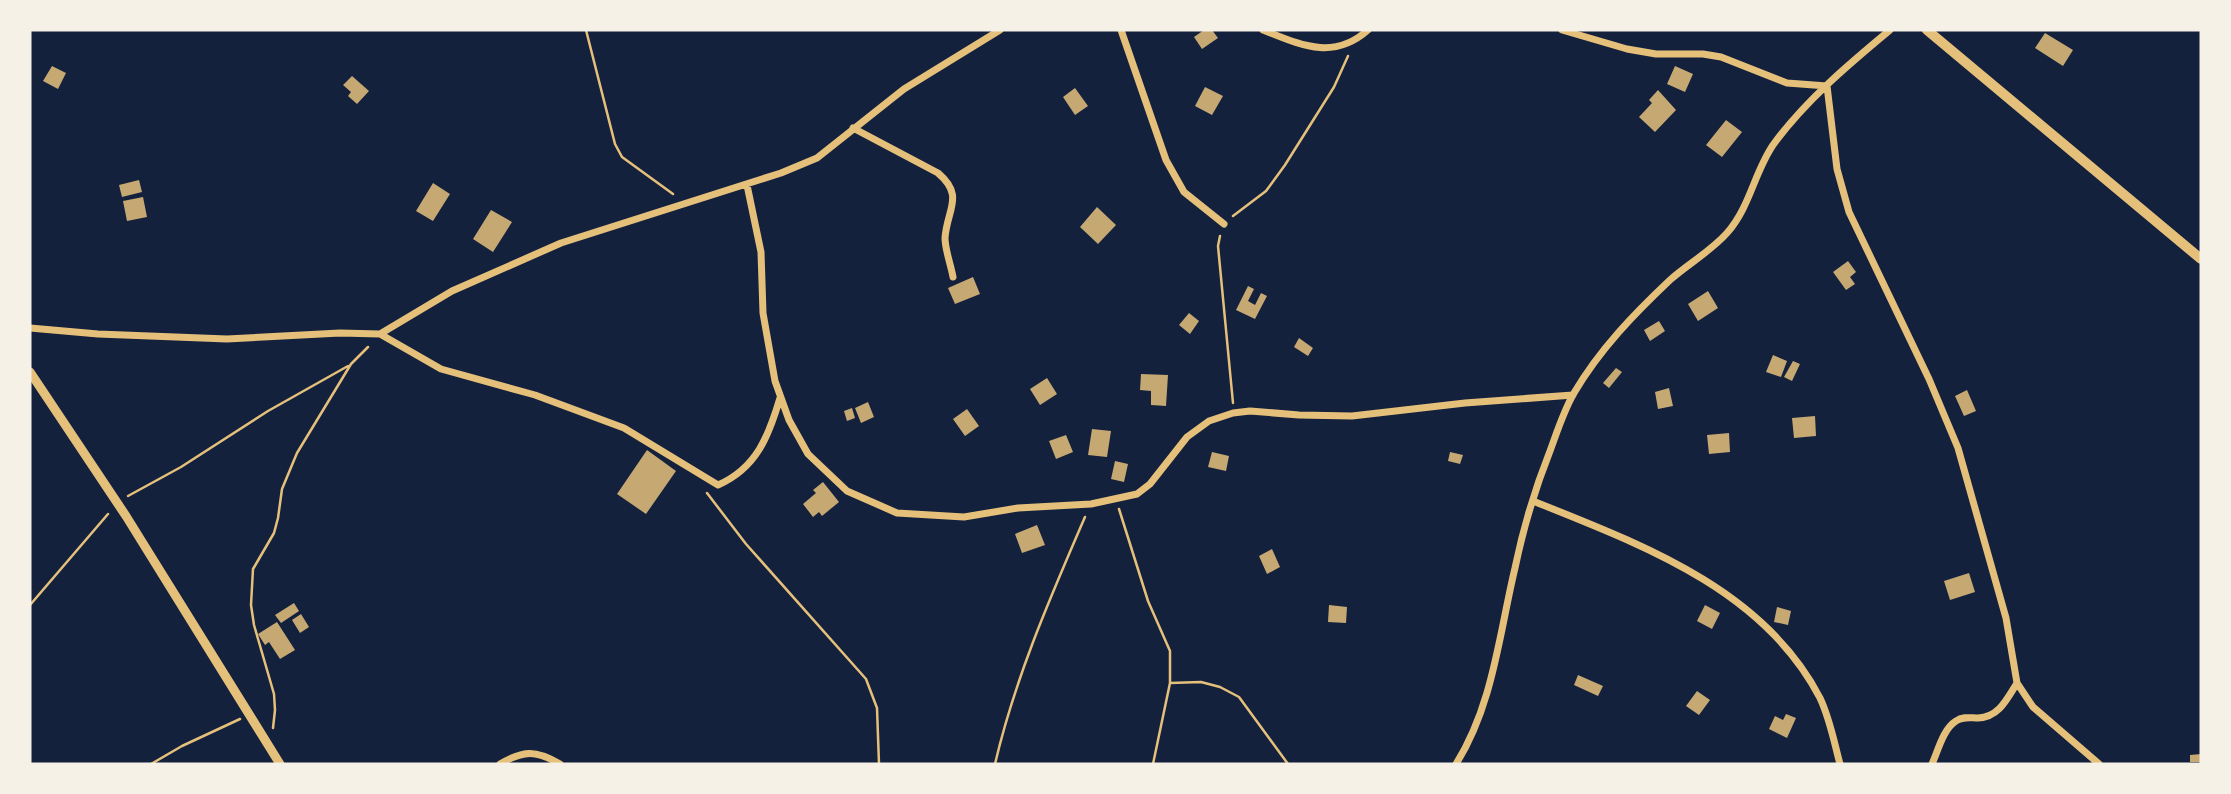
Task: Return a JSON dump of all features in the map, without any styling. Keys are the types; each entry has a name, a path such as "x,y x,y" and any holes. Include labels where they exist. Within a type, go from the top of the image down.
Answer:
{"main road":[{"path":"1927,30 2201,259"}],"street":[{"path":"1121,30 1166,160 1184,192 1224,224"},
{"path":"1263,30 1303,46 1335,48 1356,41 1368,30"},
{"path":"1562,30 1627,49 1656,54 1703,54 1721,57 1787,83 1827,86"},
{"path":"1456,764 1485,705 1515,566 1533,501 1573,395 1599,355 1631,317 1673,278 1725,236 1740,217 1757,173 1773,145 1827,86 1890,30"},
{"path":"380,334 452,291 561,243 747,185 817,158 904,89 995,31"},
{"path":"1827,86 1837,169 1849,212 1958,448 2006,618 2017,682 2033,707 2099,764"},
{"path":"853,128 938,173 949,182 954,198 945,240 953,276"},
{"path":"747,185 761,252 763,313 775,381 789,420 808,454 847,491 897,513 964,517 1018,508 1091,504 1137,494 1150,484 1187,437 1209,421 1233,413 1250,411 1352,416 1465,403 1573,395"},
{"path":"30,328 98,334 227,339 340,333 380,334 441,369 536,395 624,428 681,460 718,485 742,472 769,433 780,397"},
{"path":"30,372 117,502 278,761"},
{"path":"1533,501 1648,549 1696,575 1762,622 1801,666 1821,700 1840,764"},
{"path":"1932,764 1942,739 1954,722 1963,718 1992,716 2001,708 2017,682"},
{"path":"500,764 521,755 538,753 560,764"}],"path":[{"path":"586,30 615,145 622,158 687,202"},
{"path":"1233,413 1233,387 1218,246 1224,224 1266,191 1285,165 1334,87 1356,41"},
{"path":"278,761 273,726 274,694 254,625 251,574 274,533 282,489 297,453 351,364 380,334"},
{"path":"30,605 117,502 181,467 268,411 351,364"},
{"path":"698,474 707,494 746,544 866,678 877,708 879,764"},
{"path":"1116,499 1148,600 1170,651 1170,683 1153,764"},
{"path":"995,764 1026,658 1091,504"},
{"path":"1170,683 1201,682 1220,687 1239,697 1288,764"},
{"path":"151,764 182,746 249,715"}],"building":[{"path":"1204,30 1212,30 1218,38 1202,49 1194,37"},
{"path":"2045,33 2073,50 2063,66 2035,48"},
{"path":"52,66 66,73 58,89 43,81"},
{"path":"1675,66 1693,74 1685,92 1667,84"},
{"path":"352,76 369,91 357,104 348,96 351,92 343,85"},
{"path":"1205,87 1223,96 1212,115 1195,106"},
{"path":"1075,88 1088,106 1075,115 1063,97"},
{"path":"1658,90 1676,110 1655,132 1639,117 1652,103 1649,100"},
{"path":"1726,120 1742,132 1722,157 1706,145"},
{"path":"139,180 142,192 122,197 119,185"},
{"path":"433,183 450,194 433,221 416,211"},
{"path":"143,197 147,217 127,221 123,201"},
{"path":"1097,207 1116,225 1098,244 1080,227"},
{"path":"491,210 512,222 493,252 473,239"},
{"path":"1848,261 1856,272 1850,277 1855,284 1846,290 1833,272"},
{"path":"973,277 980,294 955,304 948,288"},
{"path":"1248,286 1254,289 1248,301 1255,305 1261,293 1267,296 1255,319 1236,310"},
{"path":"1708,291 1718,308 1698,321 1688,304"},
{"path":"1189,313 1199,321 1190,334 1179,325"},
{"path":"1659,321 1665,331 1650,341 1644,330"},
{"path":"1299,338 1313,348 1308,356 1294,347"},
{"path":"1773,355 1787,361 1781,377 1766,372"},
{"path":"1793,361 1800,364 1792,381 1784,377"},
{"path":"1616,368 1622,372 1609,388 1603,383"},
{"path":"1141,374 1168,375 1166,406 1151,405 1151,391 1140,390"},
{"path":"1047,378 1057,394 1040,405 1030,389"},
{"path":"1669,388 1673,406 1658,409 1655,392"},
{"path":"1967,390 1976,411 1964,416 1955,396"},
{"path":"868,402 874,417 861,423 855,408"},
{"path":"852,408 855,418 847,421 844,411"},
{"path":"967,409 979,426 965,436 953,419"},
{"path":"1815,416 1816,436 1794,438 1792,418"},
{"path":"1092,429 1111,431 1107,457 1088,455"},
{"path":"1729,433 1730,452 1709,454 1707,435"},
{"path":"1066,435 1073,452 1056,459 1049,441"},
{"path":"647,450 676,471 646,514 617,494"},
{"path":"1212,452 1229,456 1226,471 1208,467"},
{"path":"1450,452 1463,455 1460,464 1448,461"},
{"path":"1115,461 1128,464 1124,482 1111,479"},
{"path":"823,482 839,502 822,516 819,512 813,517 803,504 816,493 813,490"},
{"path":"1037,525 1045,545 1022,553 1015,534"},
{"path":"1272,549 1280,567 1267,574 1259,556"},
{"path":"1969,573 1975,592 1950,600 1944,581"},
{"path":"294,603 299,611 281,623 275,615"},
{"path":"1329,605 1347,607 1346,623 1328,622"},
{"path":"1705,605 1720,613 1712,629 1697,621"},
{"path":"1777,607 1791,611 1788,625 1774,622"},
{"path":"301,614 309,627 300,633 292,620"},
{"path":"277,622 295,650 280,659 269,642 265,645 258,634"},
{"path":"1578,675 1603,686 1598,696 1574,685"},
{"path":"1697,691 1710,700 1699,715 1686,706"},
{"path":"1786,714 1796,718 1787,738 1769,729 1775,716 1783,720"},
{"path":"2201,754 2201,762 2190,762 2190,755"}]}
